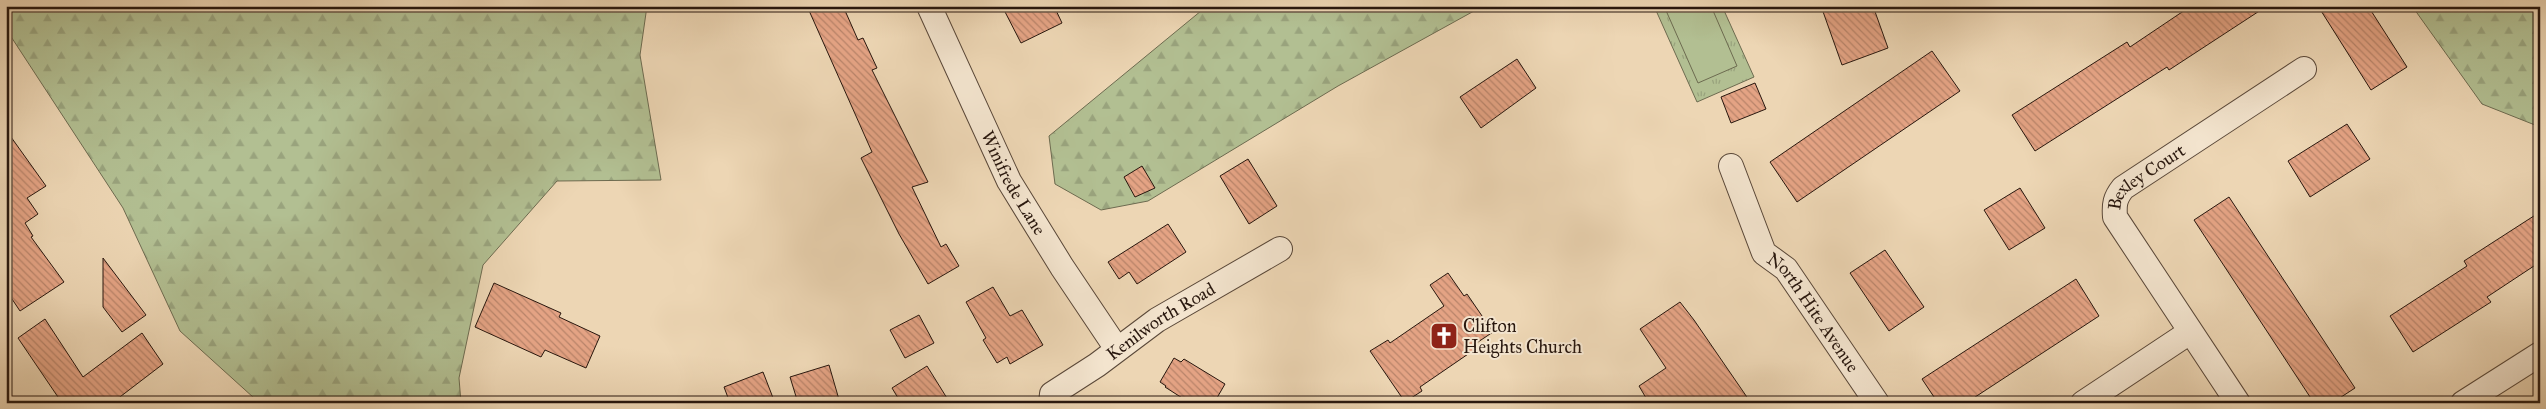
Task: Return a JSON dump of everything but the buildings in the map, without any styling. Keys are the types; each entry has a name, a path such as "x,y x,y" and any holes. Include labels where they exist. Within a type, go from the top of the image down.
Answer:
{"street":[{"name":"Winifrede Lane","path":"929,6 1009,181 1062,267 1117,349"},
{"name":"Bexley Court","path":"2190,332 2116,217 2114,204 2116,196 2131,182 2304,69"},
{"name":"North Hite Avenue","path":"1731,166 1764,253 1786,269 1877,403"},
{"name":"Kenilworth Road","path":"1047,400 1157,320 1280,249"},
{"path":"2083,403 2190,332 2238,403"},
{"path":"2463,403 2540,354"}],"green space":[{"path":"6,6 647,6 640,55 661,180 557,181 483,265 459,378 461,403 255,403 254,398 180,331 123,208 6,29"},
{"path":"1207,6 1483,6 1338,86 1148,201 1101,210 1055,184 1049,136"},
{"path":"1654,6 1722,6 1754,77 1697,102"},
{"path":"1664,6 1711,6 1737,66 1698,83"},
{"path":"2412,6 2540,6 2540,127 2482,104"}],"place":[{"name":"Clifton Heights Church","path":"1444,336"}]}
